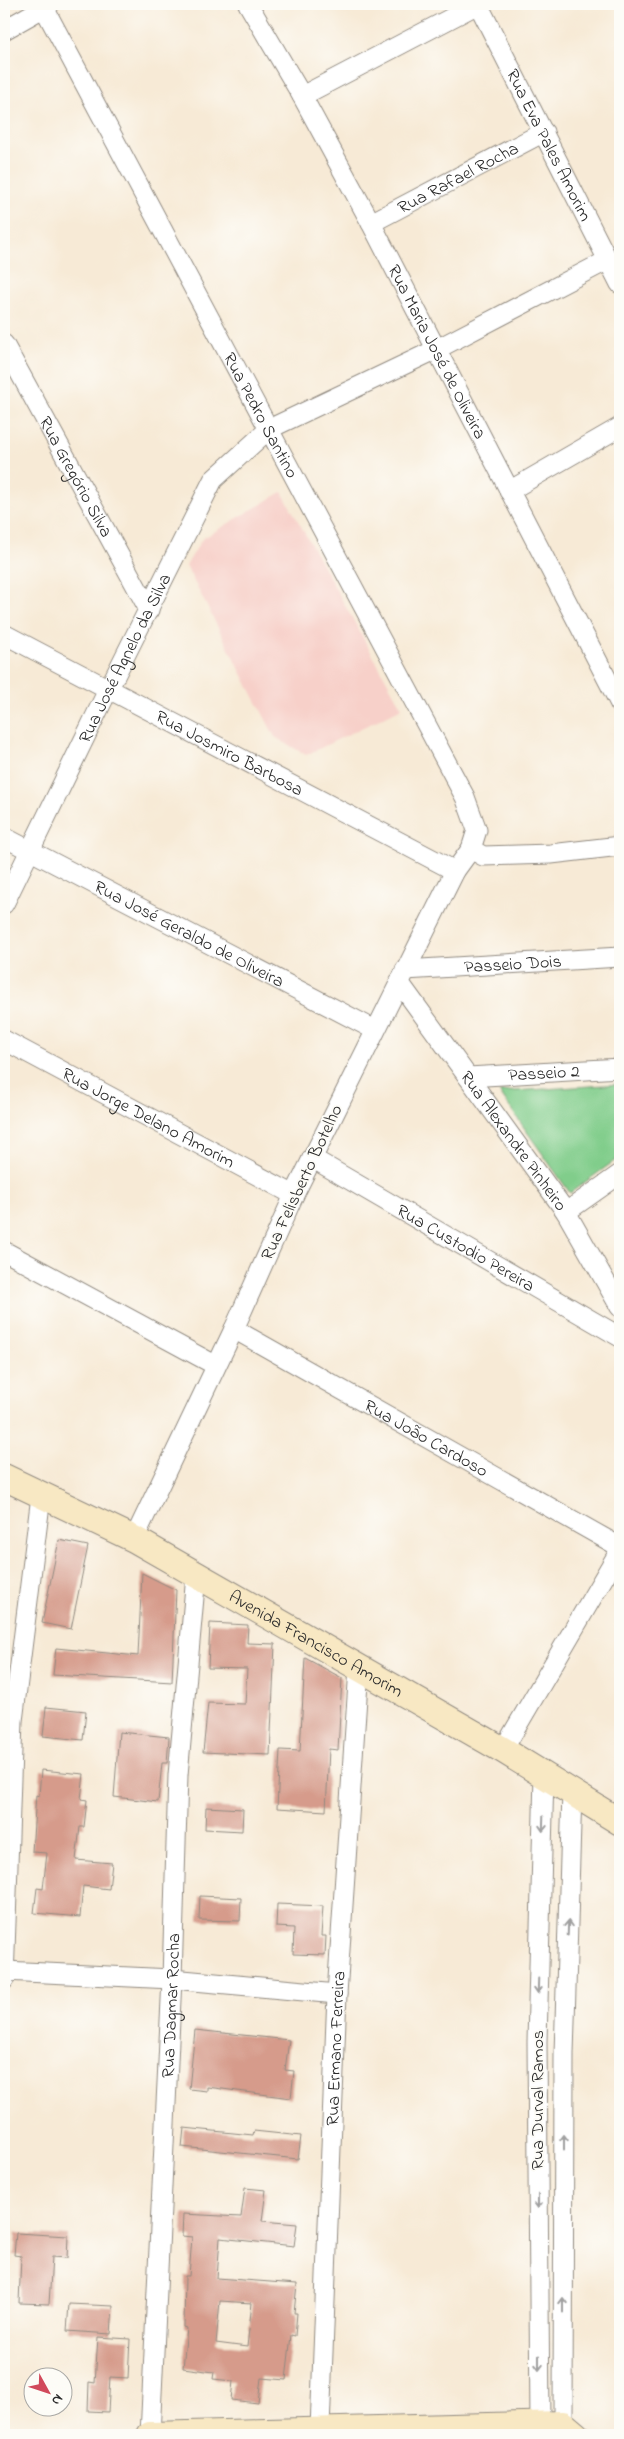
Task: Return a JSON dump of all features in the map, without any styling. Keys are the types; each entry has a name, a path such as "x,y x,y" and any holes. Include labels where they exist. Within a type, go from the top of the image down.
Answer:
{"main road":[{"name":"Avenida Francisco Amorim","path":"4,1477 134,1539 504,1750 620,1822"},
{"path":"150,2435 320,2429 368,2433 560,2428"}],"street":[{"name":"Rua Maria José de Oliveira","path":"248,4 302,96 371,224 620,704"},
{"path":"302,96 478,4"},
{"name":"Rua Eva Pales Amorim","path":"478,4 620,284"},
{"path":"4,30 45,5"},
{"name":"Rua Pedro Santino","path":"45,5 465,797 478,830"},
{"name":"Rua Rafael Rocha","path":"371,224 544,132"},
{"name":"Rua José Agnelo da Silva","path":"4,904 213,480 269,429 435,350 608,260"},
{"name":"Rua Gregório Silva","path":"5,350 149,610"},
{"path":"509,491 620,426"},
{"name":"Rua Josmiro Barbosa","path":"4,634 455,871"},
{"name":"Rua Felisberto Botelho","path":"134,1539 215,1365 234,1329 294,1195 455,871 471,849 478,830"},
{"name":"Rua José Geraldo de Oliveira","path":"4,837 375,1030"},
{"path":"471,849 483,856 550,854 620,846"},
{"name":"Passeio Dois","path":"402,976 620,957"},
{"name":"Rua Alexandre Pinheiro","path":"402,976 468,1077 566,1212 620,1307"},
{"name":"Rua Jorge Delano Amorim","path":"4,1040 294,1195"},
{"name":"Passeio 2","path":"468,1077 620,1068"},
{"name":"Rua Custodio Pereira","path":"312,1158 620,1337"},
{"path":"566,1212 620,1174"},
{"path":"4,1251 215,1365"},
{"name":"Rua João Cardoso","path":"234,1329 620,1549"},
{"path":"4,1980 13,1721 41,1496"},
{"path":"504,1750 620,1549"},
{"name":"Rua Dagmar Rocha","path":"150,2435 172,1979 178,1775 196,1575"},
{"name":"Rua Ermano Ferreira","path":"320,2429 337,1994 359,1668"},
{"name":"Rua Durval Ramos","path":"544,1775 536,2042 560,2428"},
{"name":"Rua Durval Ramos","path":"560,2428 564,2054 572,1792"},
{"path":"4,1972 172,1979 337,1994"}],"shaded area":[{"path":"282,492 402,708 306,755 275,737 186,566 202,539"}],"green space":[{"path":"620,1084 620,1157 570,1193 499,1092"}],"building":[{"path":"59,1540 88,1546 71,1629 42,1623"},
{"path":"142,1573 176,1590 172,1682 53,1675 56,1648 138,1656"},
{"path":"210,1623 248,1625 247,1643 275,1644 270,1755 203,1752 208,1703 245,1704 247,1669 208,1668"},
{"path":"305,1658 342,1678 338,1750 329,1749 326,1811 277,1808 280,1750 300,1751"},
{"path":"46,1707 86,1711 83,1740 43,1736"},
{"path":"119,1732 169,1737 167,1763 162,1763 158,1802 114,1797"},
{"path":"41,1770 84,1774 81,1799 87,1800 84,1827 80,1827 76,1860 112,1863 109,1889 83,1886 80,1917 34,1913 37,1888 43,1889 47,1853 32,1852 36,1795 39,1796"},
{"path":"206,1807 243,1809 242,1831 205,1829"},
{"path":"200,1896 241,1898 240,1921 199,1920"},
{"path":"277,1904 323,1906 321,1936 326,1936 325,1955 293,1954 294,1928 276,1927"},
{"path":"195,2030 289,2040 285,2070 294,2071 291,2098 207,2087 207,2091 189,2089"},
{"path":"184,2128 253,2135 254,2131 301,2136 298,2159 182,2147"},
{"path":"245,2188 266,2190 262,2221 297,2224 294,2246 220,2238 217,2278 297,2284 294,2313 297,2313 295,2336 291,2335 286,2380 261,2378 258,2403 231,2400 233,2381 213,2379 214,2372 183,2368 187,2328 184,2327 185,2276 189,2276 192,2237 182,2236 183,2214 241,2217","holes":["220,2301 252,2303 247,2347 216,2343"]},
{"path":"16,2233 68,2236 67,2258 52,2257 49,2304 19,2303 21,2256 14,2255"},
{"path":"69,2304 113,2306 111,2334 67,2331"},
{"path":"98,2337 130,2339 128,2378 110,2377 108,2412 88,2411 89,2382 95,2383"}]}
